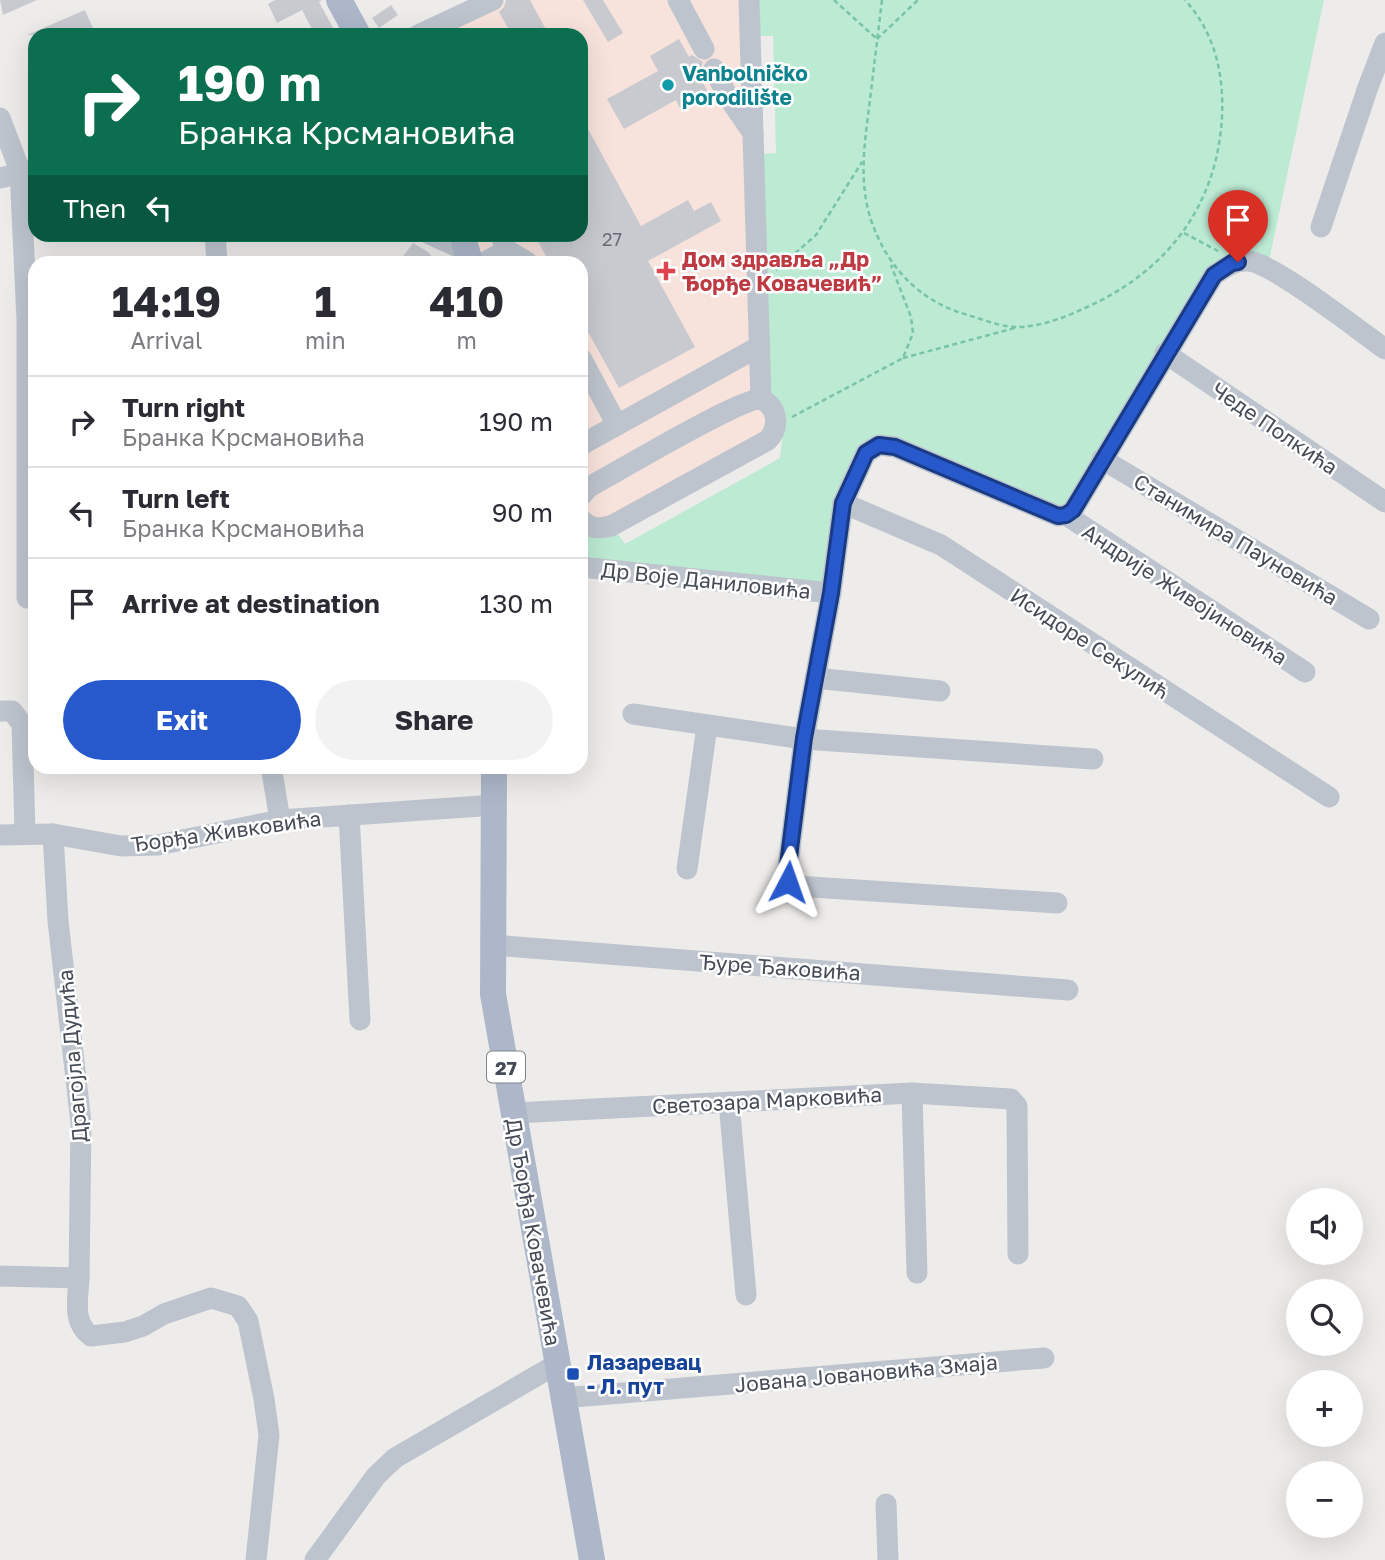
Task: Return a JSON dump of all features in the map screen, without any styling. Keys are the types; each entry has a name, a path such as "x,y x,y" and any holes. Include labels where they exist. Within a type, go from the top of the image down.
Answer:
{"main road":[{"path":"339,0 354,28"},
{"name":"Др Ђорђа Ковачевића","path":"494,774 493,994 557,1364"},
{"name":"27","path":"557,1364 592,1560"}],"street":[{"path":"433,28 493,0"},
{"path":"678,0 704,49"},
{"path":"749,0 761,399"},
{"path":"1321,227 1367,87 1385,43"},
{"path":"714,69 728,97 753,135"},
{"path":"0,118 18,173 27,320 27,598"},
{"path":"447,242 471,253 504,242 520,256"},
{"path":"1066,515 1073,510 1214,275 1232,263 1249,261 1272,269 1385,349"},
{"path":"588,441 760,346"},
{"name":"Чеде Полкића","path":"1165,353 1385,502"},
{"path":"588,371 617,425"},
{"path":"588,490 748,401 761,399 774,410 776,425 768,440 619,523 594,528 588,526"},
{"name":"Андрије Живојиновића","path":"843,503 866,453 879,445 895,447 1058,516 1066,515 1305,672"},
{"name":"Станимира Пауновића","path":"1102,459 1369,619"},
{"path":"843,503 831,593 804,738 788,882 796,886 1057,903"},
{"name":"Исидоре Секулић","path":"843,503 941,545 1329,797"},
{"name":"Др Воје Даниловића","path":"588,568 831,593"},
{"path":"815,678 940,691"},
{"path":"0,711 12,712 22,724 25,833"},
{"path":"633,714 804,738 1093,759"},
{"path":"687,869 707,726"},
{"path":"272,774 280,820"},
{"name":"Ђорђа Живковића","path":"0,835 53,834 121,846 158,845 280,820 495,805"},
{"path":"349,815 360,1020"},
{"name":"Драгојла Дудића","path":"53,834 58,921 81,1123 78,1322 91,1336 125,1332 164,1314 211,1298 238,1306 248,1321 269,1435 256,1560"},
{"name":"Ђуре Ђаковића","path":"492,945 1068,990"},
{"path":"912,1093 916,1273"},
{"name":"Светозара Марковића","path":"514,1113 912,1093 1011,1099 1017,1106 1018,1254"},
{"path":"729,1102 746,1295"},
{"path":"0,1276 79,1278"},
{"name":"Јована Јовановића Змаја","path":"562,1398 1044,1358"},
{"path":"315,1560 376,1476 396,1458 557,1364"},
{"path":"886,1504 888,1560"}],"path":[{"path":"834,0 877,39"},
{"path":"882,0 862,162 870,219 890,262 912,325 913,333 902,358"},
{"path":"877,39 918,0"},
{"path":"776,425 902,358 1018,327 1048,322 1108,298 1157,263 1184,233 1210,183 1221,127 1223,100 1216,51 1203,24 1185,0"},
{"path":"758,284 817,235 862,162"},
{"path":"1184,233 1238,262"},
{"path":"890,262 929,298 950,310 1018,327"}],"shaded area":[{"name":"Дом здравља „Др Ђорђе Ковачевић”","path":"508,0 744,0 753,344 780,444 763,448 588,529 588,256 474,256 469,242 588,242 588,28 448,28"}],"green space":[{"path":"757,0 1324,0 1269,261 1229,255 1070,502 1062,507 876,437 828,585 588,561 588,536 619,535 625,544 780,458 783,431 768,390 761,154 776,153 773,36 758,36"}],"building":[{"path":"0,0 37,0 3,15"},
{"path":"275,0 322,0 319,2 333,28 311,28 302,10 277,23 268,4"},
{"path":"506,0 530,0 545,28 508,28 499,12"},
{"path":"583,0 603,0 623,33 608,42"},
{"path":"391,5 398,15 379,28 372,18"},
{"path":"85,10 93,28 43,28"},
{"name":"Vanbolničko porodilište","path":"679,39 689,57 692,55 703,62 703,76 700,77 709,94 681,110 676,100 624,129 607,99 658,71 650,56"},
{"path":"588,129 641,226 688,200 694,211 711,202 721,221 648,261 695,347 619,388 588,332 588,256 546,256 538,242 588,242"},
{"path":"413,243 432,256 403,256"}],"place":[{"name":"Vanbolničko porodilište","path":"668,85"},
{"name":"Дом здравља „Др Ђорђе Ковачевић”","path":"666,271"},
{"name":"Лазаревац - Л. пут","path":"573,1374"}],"route":[{"path":"788,882 804,738 831,593 843,503 866,453 879,445 895,447 1058,516 1066,515 1073,510 1214,275 1238,262"}]}
